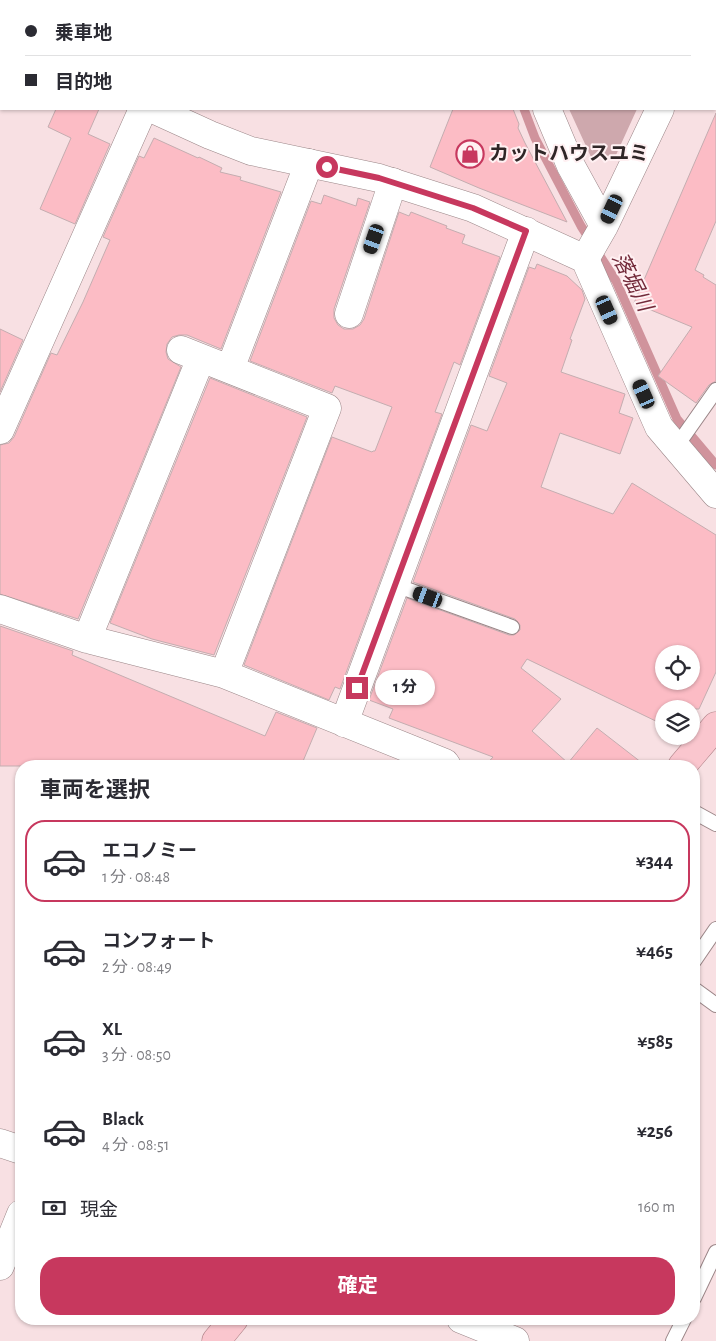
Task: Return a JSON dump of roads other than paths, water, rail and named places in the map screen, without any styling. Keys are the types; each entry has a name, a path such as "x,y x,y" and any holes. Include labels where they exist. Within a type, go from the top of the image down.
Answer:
{"highway":[{"path":"687,760 716,726"},
{"path":"216,1341 229,1325"}],"street":[{"path":"0,430 143,110"},
{"path":"155,110 251,151 393,182 473,208 526,231 595,242"},
{"path":"547,110 571,166 595,242 659,427 679,442 716,494"},
{"path":"595,242 660,110"},
{"path":"230,369 309,163"},
{"path":"348,314 393,182"},
{"path":"344,723 526,231"},
{"path":"87,638 191,354 327,408 224,674"},
{"path":"0,609 87,638 224,674 437,760"},
{"path":"0,1143 15,1148"},
{"path":"0,1266 15,1229"},
{"path":"476,1325 515,1341"}],"lane":[{"path":"679,442 716,390"},
{"path":"395,585 512,626"},
{"path":"700,815 716,824"},
{"path":"700,952 716,929"},
{"path":"700,993 716,1005"},
{"path":"700,1285 716,1252"},
{"path":"673,1341 681,1325"}],"waterway":[{"name":"落堀川","path":"524,110 535,138 581,226 616,281 677,419 716,465"}],"place":[{"name":"カットハウスユミ","path":"470,154"}]}
